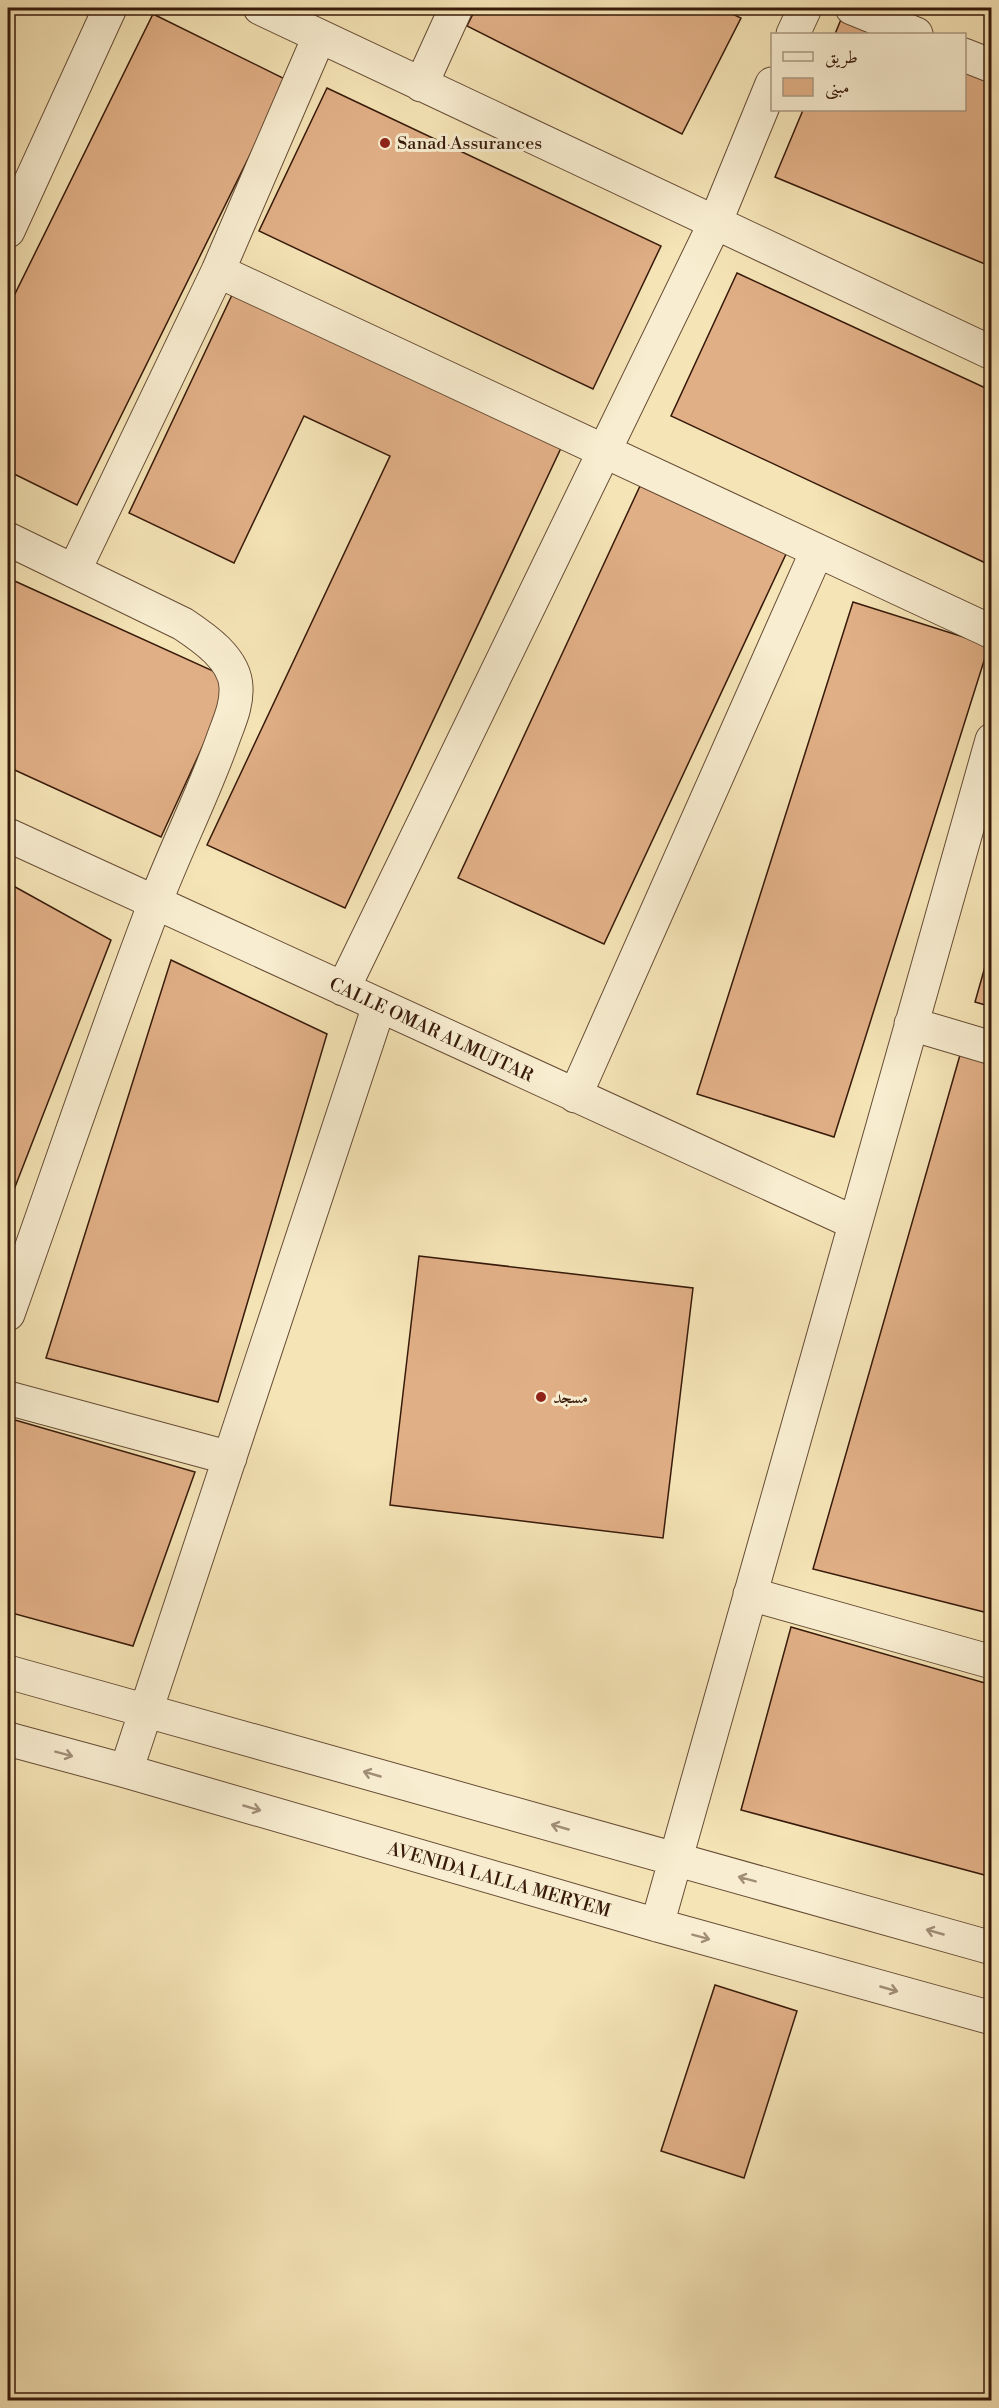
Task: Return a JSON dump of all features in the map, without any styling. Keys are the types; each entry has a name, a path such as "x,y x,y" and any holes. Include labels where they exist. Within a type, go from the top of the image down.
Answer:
{"street":[{"path":"8,231 110,8"},
{"path":"260,8 992,353"},
{"path":"421,85 456,8"},
{"path":"852,8 914,33"},
{"path":"74,571 218,271 319,37"},
{"path":"966,56 992,66"},
{"path":"343,989 715,223 771,86"},
{"path":"218,271 992,632"},
{"path":"8,539 183,624 216,649 233,670 236,684 236,701 214,763 155,903 8,1314"},
{"path":"575,1096 817,551"},
{"path":"657,1925 992,740"},
{"name":"CALLE OMAR ALMUJTAR","path":"8,835 855,1224"},
{"path":"126,1771 379,1006"},
{"path":"911,1024 992,1048"},
{"path":"8,1398 230,1458"},
{"path":"750,1594 992,1662"},
{"path":"8,1672 992,1948"},
{"name":"AVENIDA LALLA MERYEM","path":"8,1739 657,1925 992,2018"}],"building":[{"path":"476,8 720,8 741,18 682,134 467,26"},
{"path":"972,8 992,8 992,15"},
{"path":"153,14 287,80 77,505 8,471 8,308"},
{"path":"842,17 882,33 835,33"},
{"path":"966,69 992,79 992,267 775,177 803,111 966,111"},
{"path":"327,88 661,246 593,389 259,231"},
{"path":"737,273 992,391 992,566 671,416"},
{"path":"232,295 561,448 345,908 207,845 390,456 304,416 234,563 129,513"},
{"path":"640,486 786,554 604,944 458,878"},
{"path":"8,578 233,680 161,837 8,767"},
{"path":"853,602 989,645 834,1137 697,1094"},
{"path":"8,883 111,940 8,1205"},
{"path":"992,942 992,1007 975,1002"},
{"path":"171,960 327,1034 218,1402 46,1358"},
{"path":"962,1048 992,1057 992,1614 813,1569"},
{"name":"مسجد","path":"419,1256 693,1288 663,1538 390,1505"},
{"path":"8,1418 195,1472 133,1646 8,1612"},
{"path":"791,1627 992,1685 992,1877 741,1810"},
{"path":"715,1985 797,2011 744,2178 661,2151"}],"place":[{"name":"Sanad Assurances","path":"385,143"},
{"name":"مسجد","path":"541,1397"}]}
